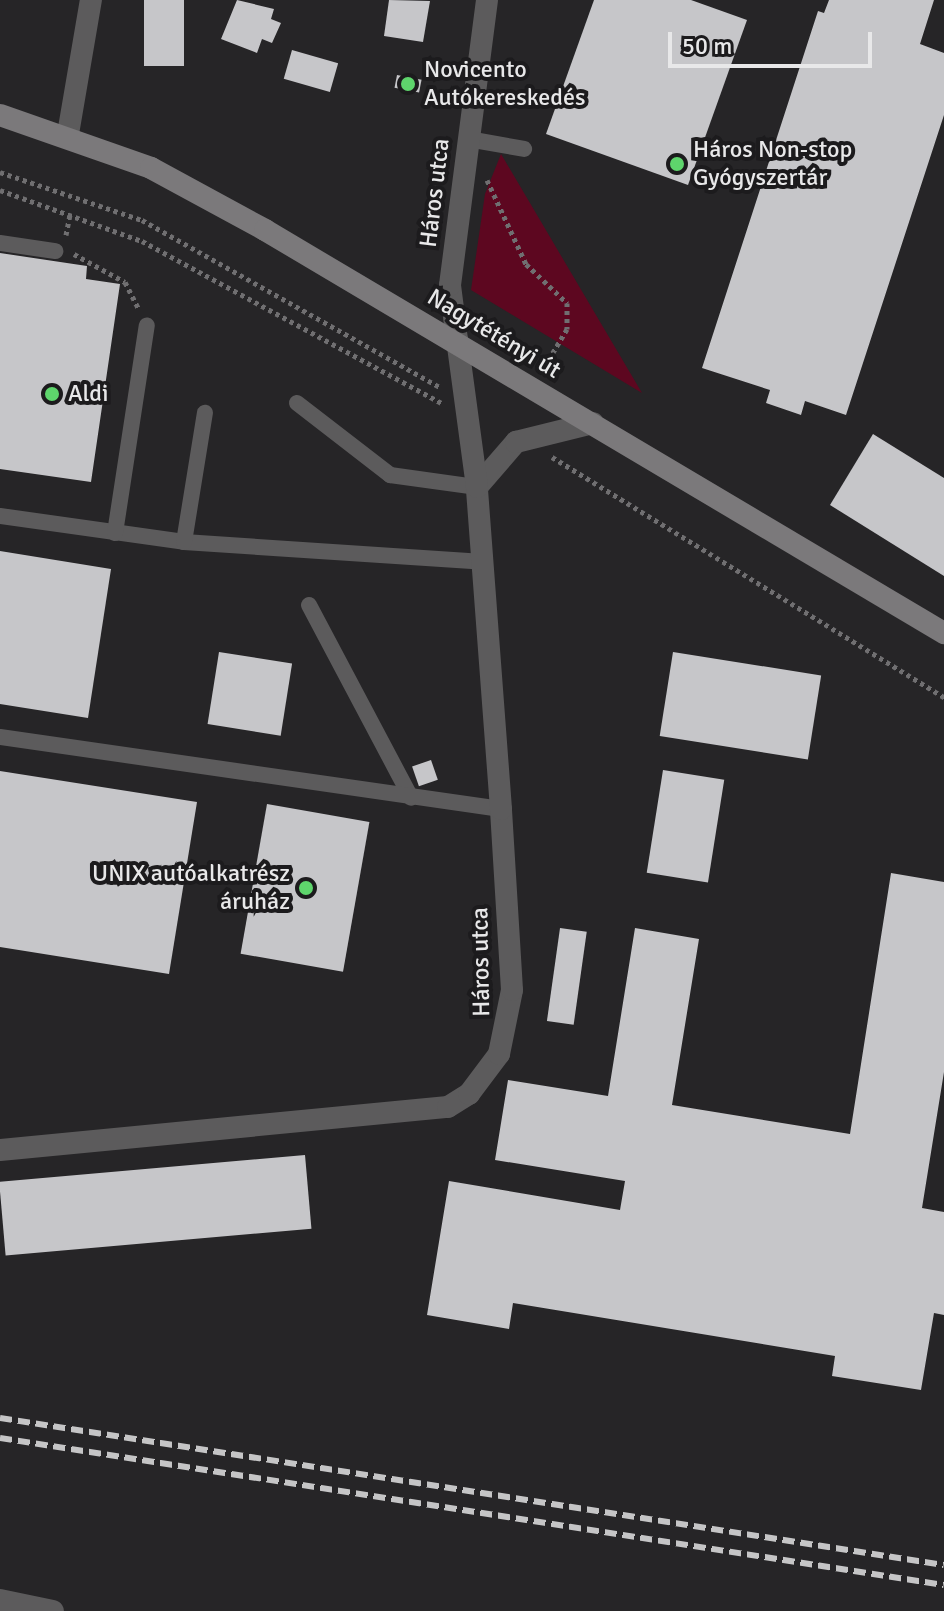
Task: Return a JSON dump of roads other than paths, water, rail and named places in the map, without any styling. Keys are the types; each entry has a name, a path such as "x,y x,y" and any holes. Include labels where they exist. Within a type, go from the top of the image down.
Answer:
{"main road":[{"name":"Nagytétényi út","path":"0,115 68,134 151,168 457,340 944,633"}],"street":[{"path":"68,134 91,0"},
{"name":"Háros utca","path":"0,1150 414,1113 448,1107 469,1094 508,1030 501,809 483,562 477,487 450,285 487,0"},
{"path":"477,487 516,442 593,423"},
{"path":"0,1600 53,1611"}],"lane":[{"path":"468,139 524,149"},
{"path":"0,243 55,251"},
{"path":"115,533 147,325"},
{"path":"297,403 390,475 477,487"},
{"path":"184,542 205,413"},
{"path":"0,516 184,542 483,562"},
{"path":"309,605 411,798"},
{"path":"0,737 501,809"}],"railway":[{"path":"0,1418 944,1565"},
{"path":"0,1438 944,1585"}],"place":[{"name":"Novicento Autókereskedés","path":"408,84"},
{"name":"Háros Non-stop Gyógyszertár","path":"677,164"},
{"name":"Aldi","path":"52,394"},
{"name":"UNIX autóalkatrész áruház","path":"306,888"}]}
